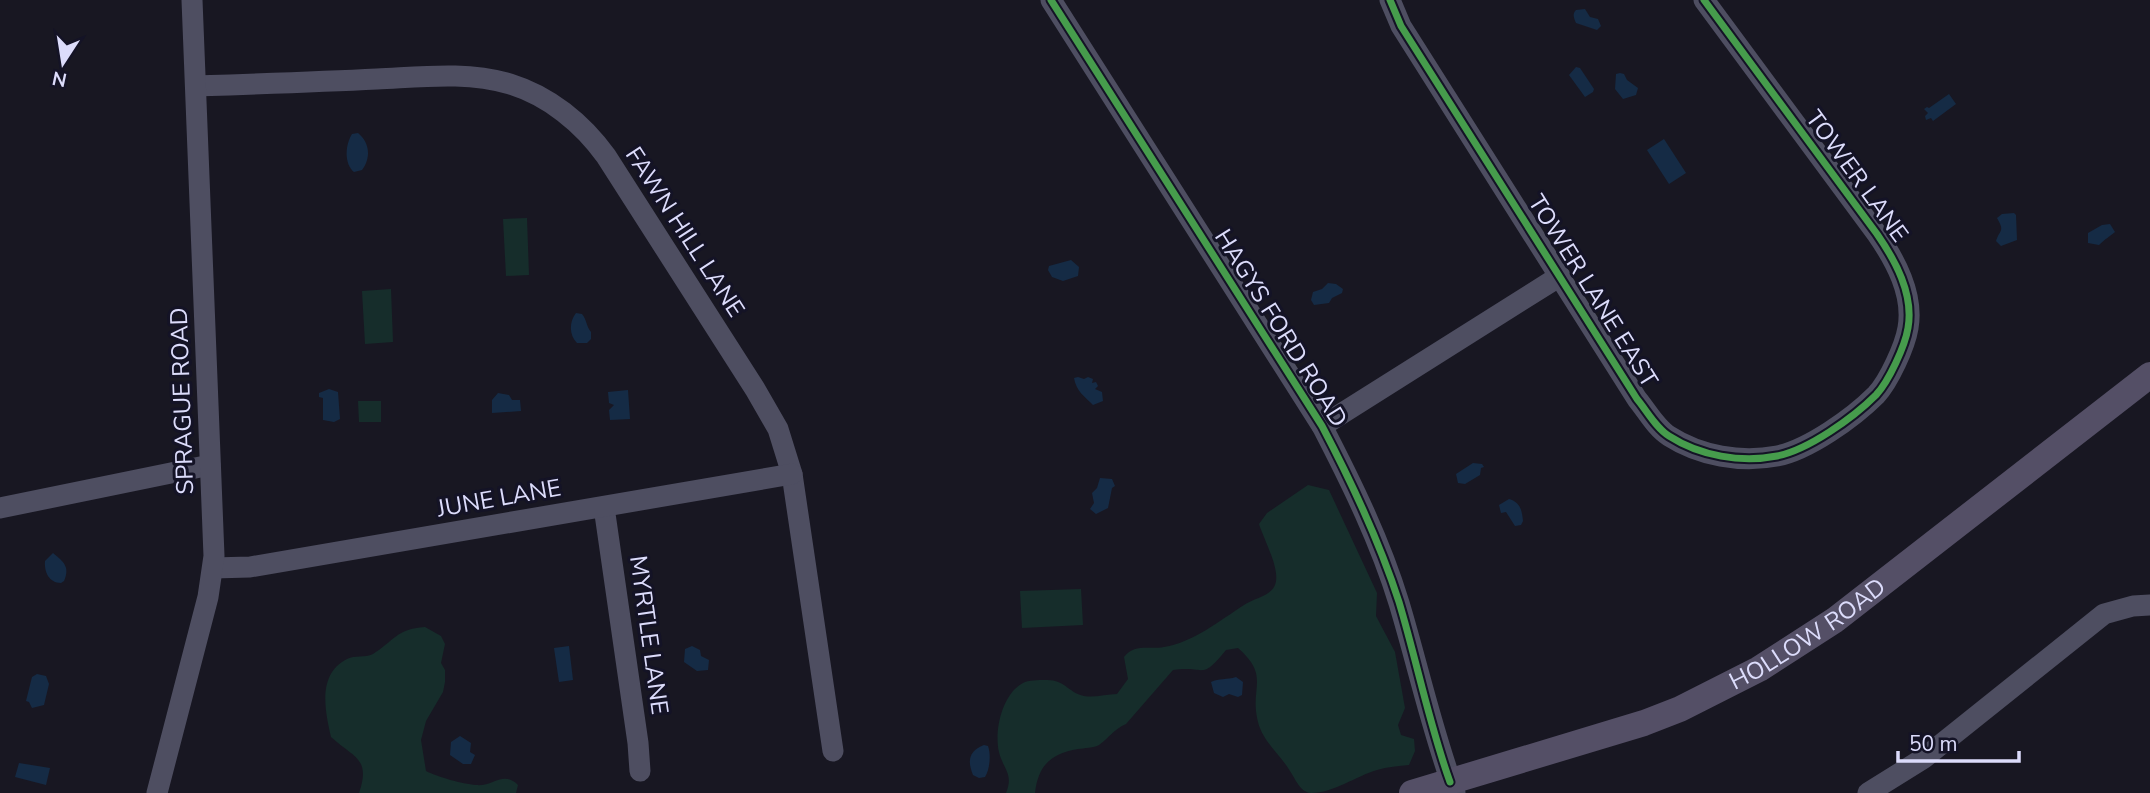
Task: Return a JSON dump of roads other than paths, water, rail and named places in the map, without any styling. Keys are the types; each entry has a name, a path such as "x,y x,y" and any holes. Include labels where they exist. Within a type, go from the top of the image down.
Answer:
{"main road":[{"name":"HOLLOW ROAD","path":"1412,793 1452,787 1644,723 1680,709 1759,669 1807,640 1872,594 2150,375"}],"street":[{"name":"SPRAGUE ROAD","path":"157,793 213,568 192,0"},
{"name":"HAGYS FORD ROAD","path":"1051,0 1322,426 1367,517 1383,557 1452,787"},
{"name":"TOWER LANE EAST","path":"1390,0 1401,26 1637,399 1666,435 1702,451 1727,458 1759,459 1779,456 1805,446 1846,419"},
{"name":"TOWER LANE","path":"1704,0 1894,258 1908,297 1909,327 1891,372 1877,394 1846,419"},
{"name":"FAWN HILL LANE","path":"196,86 464,76 512,85 552,104 584,129 606,156 769,413 785,444 792,474 833,751"},
{"name":"TOWER LANE EAST","path":"1322,426 1560,276"},
{"path":"0,508 210,465"},
{"name":"JUNE LANE","path":"213,568 250,567 792,474"},
{"name":"MYRTLE LANE","path":"604,507 638,743 639,771"},
{"path":"1868,793 1924,758 2104,614 2133,606 2150,605"}],"water":[{"path":"1585,9 1590,17 1598,19 1601,26 1597,30 1576,23 1576,10"},
{"path":"1576,67 1580,68 1594,89 1585,97 1569,75"},
{"path":"1620,73 1638,88 1636,95 1623,99 1615,89 1616,74"},
{"path":"1949,94 1956,104 1933,121 1931,118 1926,120 1928,113 1924,109"},
{"path":"358,133 365,141 368,156 362,170 354,172 348,164 347,149 352,134"},
{"path":"1664,139 1686,173 1669,184 1647,150"},
{"path":"2014,213 2017,240 2001,246 1996,241 2001,228 1997,218 2002,214"},
{"path":"2110,224 2115,232 2099,245 2088,243 2088,233 2102,225"},
{"path":"1071,260 1079,267 1078,276 1063,281 1052,277 1049,266"},
{"path":"1328,283 1343,289 1342,293 1332,298 1329,303 1314,305 1311,300 1313,292"},
{"path":"576,313 582,314 591,332 591,339 587,343 577,343 572,336 571,324"},
{"path":"1074,378 1093,379 1092,383 1096,382 1098,386 1095,389 1102,392 1103,401 1093,405 1075,383"},
{"path":"329,389 338,392 340,419 334,422 323,420 323,398 319,397 319,393"},
{"path":"628,390 630,419 610,420 609,410 614,405 609,403 608,392"},
{"path":"498,393 509,395 512,400 520,400 521,411 492,413 492,400"},
{"path":"1473,463 1482,464 1484,467 1481,468 1480,475 1465,484 1458,483 1456,474"},
{"path":"1100,478 1112,479 1115,486 1112,488 1108,508 1096,514 1090,509 1094,503 1092,493"},
{"path":"1509,499 1520,507 1523,521 1521,525 1515,526 1506,512 1501,513 1499,505"},
{"path":"53,553 66,568 66,576 61,583 50,579 45,569 45,561"},
{"path":"569,646 573,680 559,682 554,648"},
{"path":"692,646 709,660 708,670 697,671 684,662 685,649"},
{"path":"37,674 46,676 49,684 44,705 32,708 26,701 32,677"},
{"path":"1236,677 1243,682 1242,695 1238,697 1229,694 1223,697 1214,693 1211,682"},
{"path":"460,736 471,743 470,752 475,755 471,764 463,764 450,755 451,742"},
{"path":"984,745 989,749 989,766 985,777 979,778 973,775 970,760 972,753"},
{"path":"19,763 50,768 46,785 15,777"}]}
